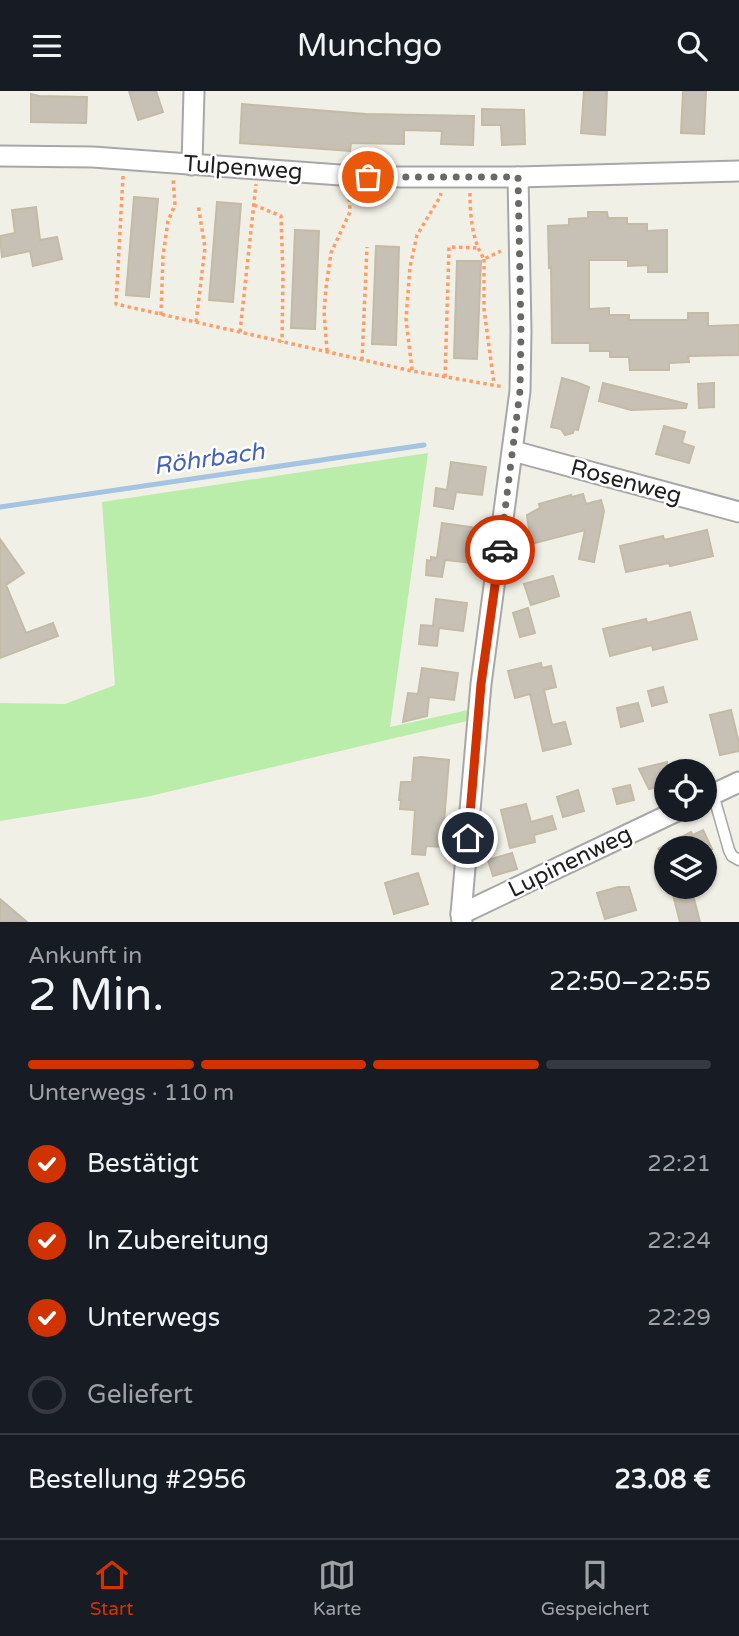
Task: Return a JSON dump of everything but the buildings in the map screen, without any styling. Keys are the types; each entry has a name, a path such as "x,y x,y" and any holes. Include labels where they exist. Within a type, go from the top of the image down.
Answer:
{"street":[{"path":"182,164 194,91"},
{"name":"Tulpenweg","path":"0,156 93,157 347,176 518,177 739,171"},
{"path":"461,918 481,684 520,391 518,177"},
{"name":"Rosenweg","path":"513,451 739,512"},
{"path":"717,792 739,782"},
{"name":"Lupinenweg","path":"461,918 655,822"}],"lane":[{"path":"717,818 732,856 739,860"}],"path":[{"path":"124,160 116,304 412,371 494,384 520,391"},
{"path":"161,315 163,256 168,221 175,205 182,164"},
{"path":"240,332 257,169"},
{"path":"327,351 324,313 326,288 331,253 350,212 347,176"},
{"path":"412,371 407,319 410,267 417,235 440,197 442,177"},
{"path":"470,177 470,212 478,248 484,259 484,309 494,384"},
{"path":"196,322 205,248 198,204"},
{"path":"254,205 281,216 282,342"},
{"path":"484,259 519,243"},
{"path":"362,359 367,247"},
{"path":"445,377 449,247 478,248"}],"green space":[{"path":"428,453 390,727 468,710 467,721 146,797 0,821 0,703 65,704 115,685 102,502"}],"waterway":[{"name":"Röhrbach","path":"0,507 424,445"}],"way so far":[{"path":"368,177 518,177 520,391 500,550"}],"route":[{"path":"468,838 481,684 500,550"}]}
